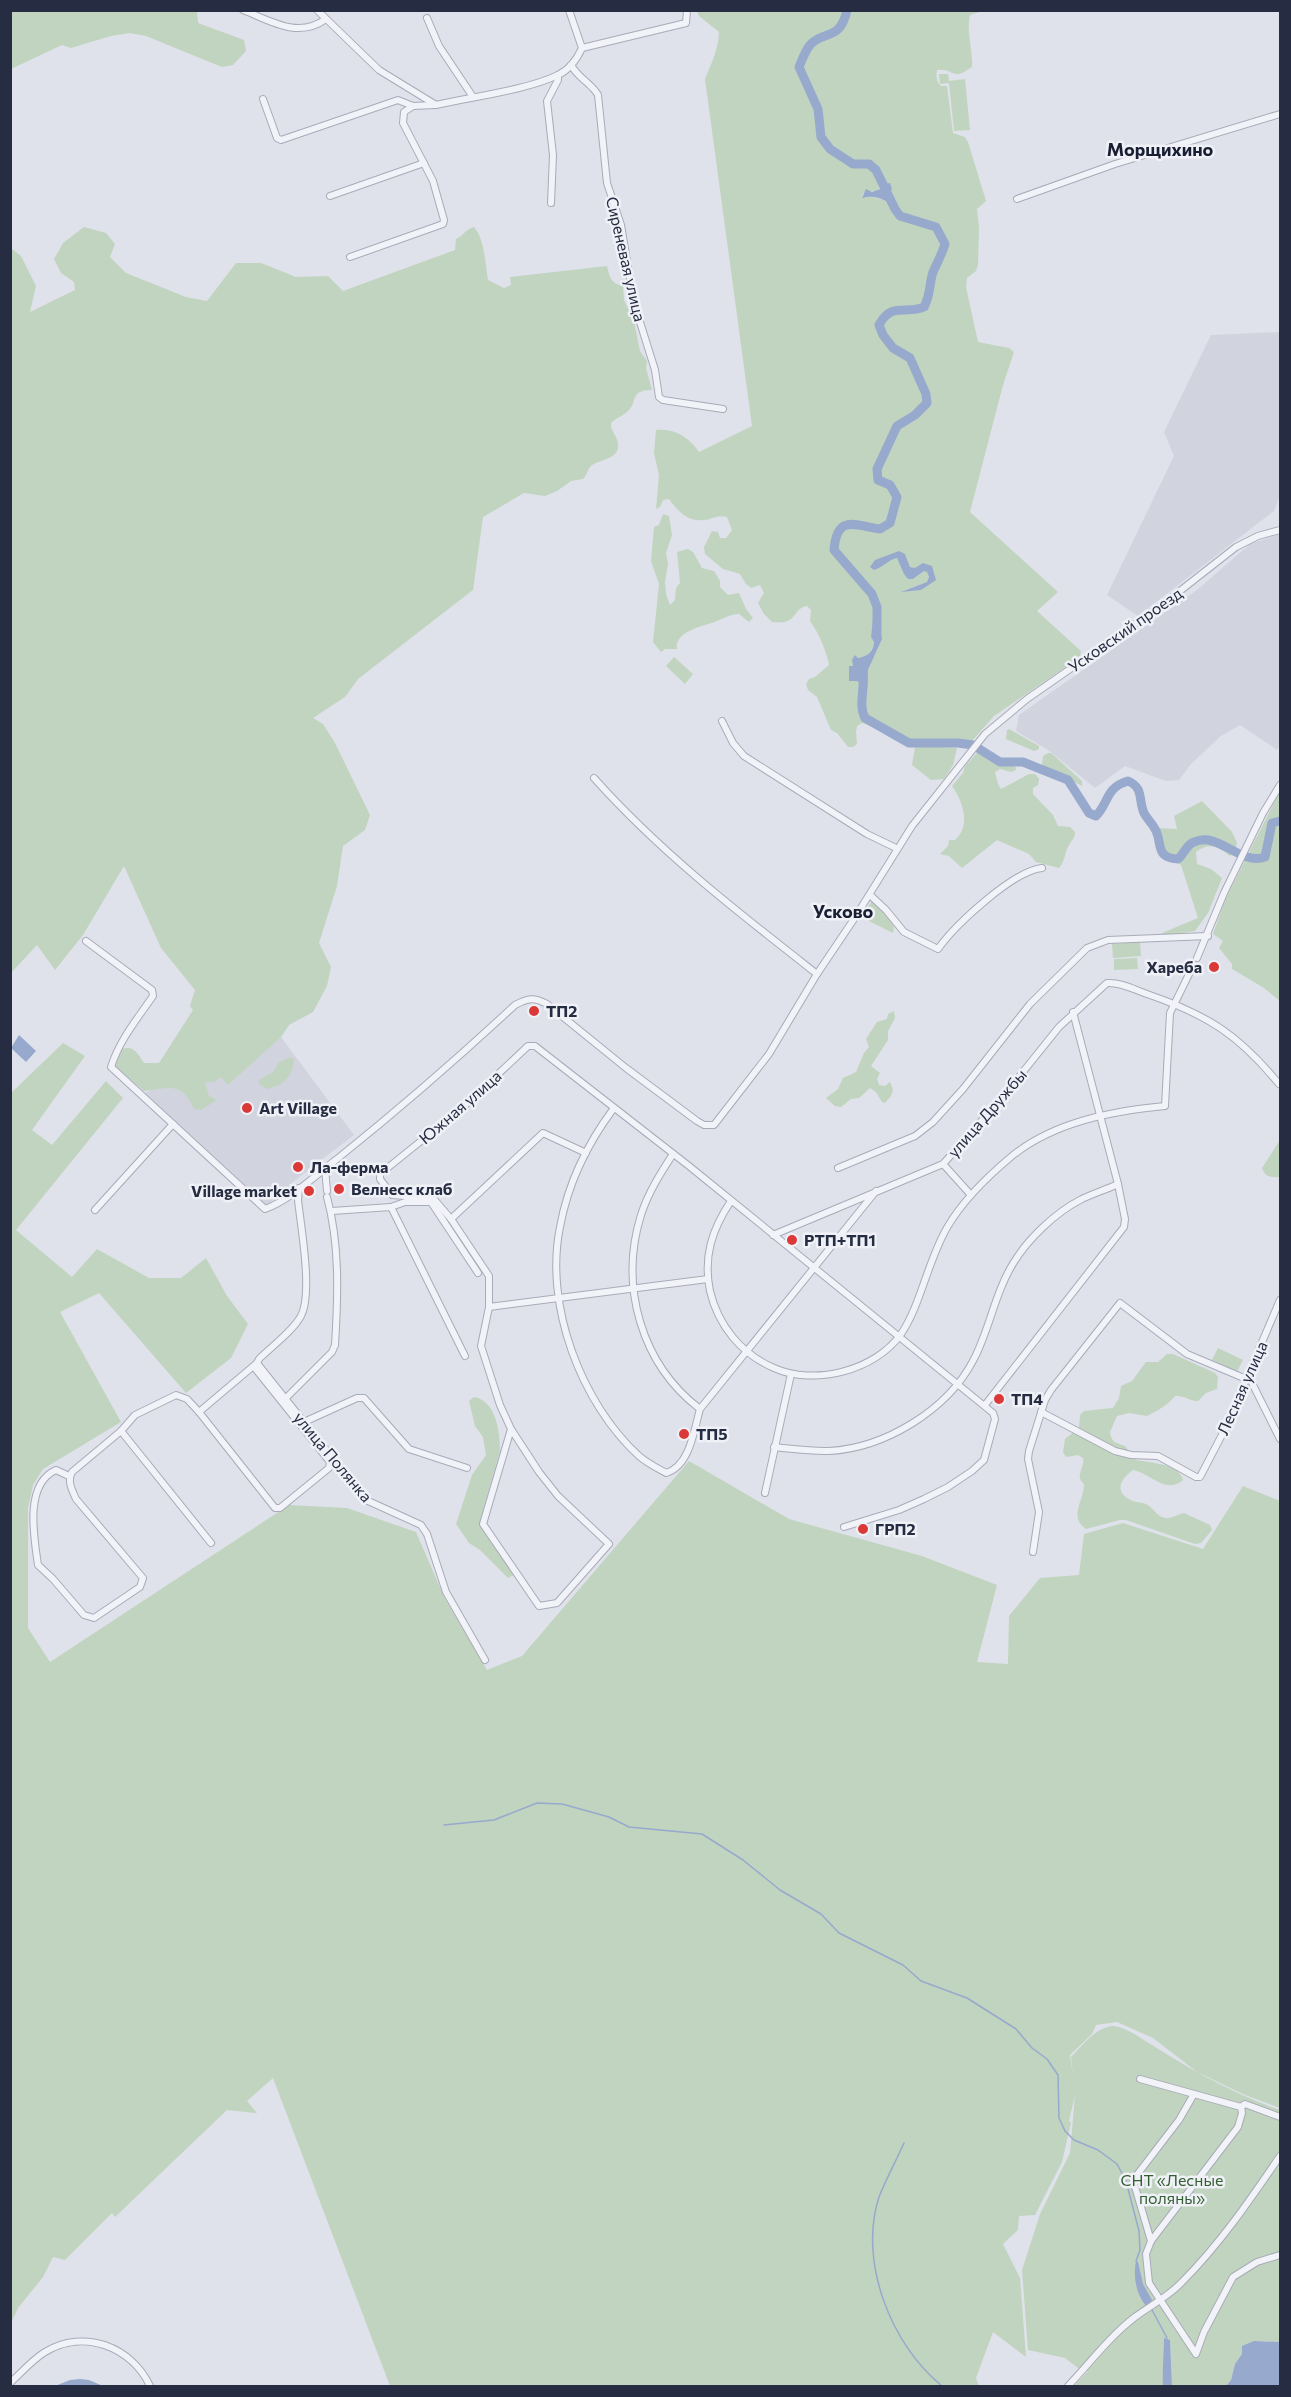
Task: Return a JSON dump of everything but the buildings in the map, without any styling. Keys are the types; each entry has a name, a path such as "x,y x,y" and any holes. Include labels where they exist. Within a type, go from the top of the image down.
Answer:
{"street":[{"path":"243,10 289,29 314,25 326,19"},
{"path":"317,10 379,69 436,105"},
{"path":"569,10 582,48"},
{"path":"263,99 277,138 280,140 398,100 413,106 436,105 532,84 558,75 571,65 582,48 687,23 687,10"},
{"path":"427,18 439,46 473,97"},
{"name":"Сиреневая улица","path":"571,65 580,78 595,90 600,103 607,183 621,225 634,303 655,370 659,397 663,400 723,409"},
{"path":"551,203 553,155 547,101 558,80 558,75"},
{"path":"350,256 443,224 438,196 403,123 404,112 413,106"},
{"path":"1017,199 1115,164 1281,114"},
{"path":"330,196 424,163"},
{"name":"Усковский проезд","path":"325,1168 422,1090 515,1005 526,999 537,998 547,1004 626,1068 697,1121 704,1125 714,1125 769,1054 817,974 870,895 896,848 977,744 1022,702 1162,605 1236,547 1258,536 1281,530"},
{"path":"722,720 736,749 751,762 877,840 896,848"},
{"path":"594,778 616,804 691,872 817,974"},
{"path":"1197,958 1263,813 1281,785"},
{"path":"870,895 904,932 938,949 957,926 982,904 1029,871 1042,868"},
{"path":"838,1168 915,1136 933,1122 963,1089 1030,1004 1087,948 1108,940 1208,936"},
{"path":"86,941 152,990 153,996 129,1029 114,1057 111,1068 265,1209 299,1188 325,1168"},
{"path":"731,1201 711,1237 708,1279 712,1300 720,1319 734,1340 760,1362 791,1374 824,1376 857,1367 869,1361 900,1336 910,1317 934,1254 948,1227 971,1195 1014,1155 1031,1143 1073,1124 1101,1115 1165,1106 1170,1013 1193,966"},
{"name":"улица Дружбы","path":"773,1234 943,1164 1073,1012 1107,983 1118,984 1173,1003 1204,1017 1229,1033 1250,1051 1279,1084"},
{"path":"984,1405 1124,1227 1125,1219 1118,1184 1073,1012"},
{"name":"Южная улица","path":"511,1429 483,1524 539,1606 556,1603 609,1544 558,1496 511,1429 500,1405 481,1346 489,1307 489,1276 451,1219 433,1198 392,1195 380,1179 380,1174 462,1108 528,1046 535,1046 614,1108"},
{"path":"844,1527 899,1510 948,1487 972,1471 984,1460 995,1419 993,1413 900,1336 814,1267 773,1234 731,1201 673,1154 614,1108 598,1129 586,1154 567,1198 559,1230 557,1265 566,1333 588,1390 605,1417 625,1442 641,1458 666,1473 674,1471 687,1452 700,1408 746,1352 814,1267 876,1191"},
{"path":"95,1210 173,1124"},
{"path":"451,1219 543,1133 586,1154"},
{"path":"673,1154 656,1180 641,1216 634,1249 633,1287 638,1317 646,1339 667,1377 681,1394 700,1408"},
{"path":"943,1164 971,1195"},
{"path":"285,1399 332,1352 335,1345 338,1293 332,1212 327,1194 325,1168"},
{"path":"774,1447 830,1451 864,1445 906,1426 944,1398 973,1362 1003,1283 1014,1261 1035,1235 1079,1201 1118,1184"},
{"path":"199,1412 255,1365 300,1318 306,1301 299,1188"},
{"path":"332,1212 391,1207 405,1202 430,1202 478,1273"},
{"path":"391,1207 465,1356"},
{"path":"489,1307 708,1279"},
{"name":"Лесная улица","path":"1041,1412 1115,1451 1131,1455 1158,1456 1196,1477 1202,1475 1281,1300"},
{"path":"1033,1552 1039,1512 1028,1460 1045,1400 1120,1303 1187,1354 1247,1379 1258,1394 1281,1439"},
{"path":"69,1476 56,1470 46,1476 38,1486 34,1518 38,1565 90,1619 97,1617 140,1587 143,1582 141,1576 76,1499 71,1489 69,1476 121,1431 135,1415 176,1395 187,1399 275,1508 280,1508 329,1468 330,1462 255,1365"},
{"name":"улица Полянка","path":"255,1365 366,1500 421,1525 427,1534 446,1592 484,1660"},
{"path":"765,1493 791,1374"},
{"path":"304,1422 357,1398 364,1398 409,1449 467,1468"},
{"path":"121,1431 211,1543"},
{"path":"1140,2079 1241,2107 1245,2104 1281,2117"},
{"path":"1151,2241 1133,2180 1179,2120 1194,2094"},
{"path":"1241,2107 1242,2113 1238,2127 1151,2241 1146,2254 1147,2276 1161,2302 1196,2354 1204,2332 1233,2277 1257,2262 1281,2255"},
{"path":"1068,2386 1107,2342 1135,2317 1161,2302 1182,2283 1211,2251 1281,2156"},
{"path":"10,2383 45,2352 58,2346 80,2341 97,2343 119,2351 137,2366 150,2386"}],"shaded area":[{"path":"1280,332 1280,495 1274,511 1138,616 1107,595 1174,456 1164,432 1211,335"},
{"path":"1280,534 1280,745 1277,750 1240,725 1221,736 1191,764 1179,780 1166,781 1125,766 1095,788 1048,750 1016,731 1019,715 1197,590 1250,544"},
{"name":"Art Village","path":"243,1034 281,1037 354,1135 289,1185 291,1189 266,1205 144,1094"}],"green space":[{"path":"10,11 197,11 198,23 244,40 246,51 233,65 222,67 146,36 130,33 71,48 62,45 11,69"},
{"path":"697,11 983,11 970,15 972,67 960,74 937,70 936,75 941,86 947,86 953,133 965,137 968,142 986,201 977,209 978,265 976,271 967,278 966,287 978,342 1009,348 1014,352 1003,385 970,512 1058,592 1037,611 1081,651 1080,657 994,716 972,741 915,741 878,724 873,727 862,723 857,726 857,744 848,747 837,733 831,730 817,697 808,690 806,684 809,679 815,677 829,665 821,641 810,621 811,610 807,606 803,607 788,621 772,622 758,603 764,593 760,585 751,588 740,574 723,569 705,554 704,547 712,531 718,532 720,538 726,538 732,530 727,517 693,519 680,511 669,499 663,500 660,507 656,509 659,475 654,453 656,430 675,432 691,442 699,452 752,426 705,79 716,50 719,32 699,16","holes":["890,183 890,193 896,209 881,199 862,197 864,192 876,191 884,184","905,554 910,567 927,571 913,579 897,558 888,560","927,571 935,573 921,590 904,591 927,582 929,577","880,616 882,639 868,670 866,687 850,676 850,666 853,666 855,655 858,658 871,651 874,642 871,637 874,622"]},
{"path":"939,74 948,74 949,81 965,79 970,130 954,131 949,83 940,84"},
{"path":"84,227 106,233 115,244 110,257 126,273 186,297 207,301 236,263 261,263 296,277 328,276 343,291 455,250 456,239 474,227 482,245 488,280 504,288 511,285 510,277 607,266 613,281 623,286 624,300 634,322 640,351 647,361 646,368 652,390 637,394 631,408 611,423 618,442 615,454 590,467 583,479 571,481 545,496 524,493 483,517 473,590 358,679 345,697 313,718 323,724 335,743 370,815 365,830 343,846 337,886 319,943 331,967 327,986 313,1012 289,1025 281,1037 228,1085 221,1077 214,1082 205,1082 209,1096 217,1100 201,1110 194,1109 184,1094 174,1088 144,1091 115,1066 122,1049 126,1048 135,1051 144,1063 159,1063 193,1010 190,1006 195,990 161,948 124,866 83,935 55,970 37,945 11,973 11,248 21,256 36,286 30,312 75,290 74,282 61,273 54,259 63,243"},
{"path":"663,514 669,516 672,535 666,553 668,564 665,582 670,605 675,600 676,588 680,583 677,552 688,549 693,552 702,568 714,571 720,581 720,587 728,595 739,593 753,618 749,622 736,614 698,627 680,638 677,649 665,649 661,652 653,642 659,584 651,561 654,527 659,525"},
{"path":"674,657 693,674 685,684 666,666"},
{"path":"1009,729 1039,746 1039,749 1034,751 1006,739"},
{"path":"915,747 957,748 953,765 944,779 931,780 912,765"},
{"path":"977,753 983,753 986,759 1015,764 1016,770 1011,772 1000,769 995,772 1001,789 1029,774 1035,774 1039,779 1038,785 1033,788 1033,794 1053,815 1058,826 1070,827 1075,832 1059,868 1036,862 1029,854 997,840 962,868 949,856 940,854 948,846 949,840 955,840 963,827 962,805 952,786"},
{"path":"1051,753 1082,781 1082,786 1042,765 1043,756"},
{"path":"1280,791 1280,1001 1264,988 1232,969 1232,964 1219,948 1223,941 1213,934 1225,900"},
{"path":"1202,801 1232,832 1237,843 1235,852 1230,856 1218,848 1209,846 1196,852 1197,864 1211,869 1222,878 1208,913 1195,931 1161,936 1162,933 1198,918 1181,865 1163,850 1157,828 1177,829 1174,816"},
{"path":"872,901 887,915 894,927 893,933 861,917"},
{"path":"1140,942 1141,956 1113,958 1112,944"},
{"path":"1137,958 1138,969 1114,970 1114,959"},
{"path":"894,1011 895,1018 888,1031 888,1040 871,1066 880,1073 877,1079 879,1085 885,1086 890,1082 893,1090 891,1096 885,1103 882,1102 876,1092 870,1088 859,1098 851,1099 841,1107 835,1106 826,1098 838,1089 843,1078 856,1072 869,1047 866,1039 877,1022 887,1019 888,1014"},
{"name":"СНТ «Лесные поляны»","path":"63,1043 85,1056 32,1130 52,1145 106,1081 123,1098 16,1230 72,1277 97,1249 149,1278 181,1278 206,1258 227,1296 248,1324 231,1358 186,1393 99,1293 60,1312 121,1422 43,1469 33,1485 28,1508 28,1628 50,1662 289,1505 347,1508 416,1532 445,1599 487,1670 522,1656 689,1461 789,1519 922,1556 997,1585 977,1662 1008,1664 1009,1616 1040,1578 1079,1575 1084,1534 1123,1523 1203,1549 1243,1486 1280,1501 1280,2108 1198,2073 1244,2096 1280,2110 1280,2342 1254,2341 1235,2364 1231,2380 1226,2386 1172,2386 1170,2340 1165,2339 1163,2386 1074,2386 1088,2371 1078,2368 1065,2358 1028,2350 1022,2270 1040,2214 1070,2153 1075,2095 1062,2162 1035,2215 1019,2216 1018,2230 1003,2244 1020,2278 1026,2357 993,2332 976,2378 979,2386 390,2386 273,2078 247,2101 257,2113 227,2110 115,2217 112,2213 65,2260 53,2257 43,2277 18,2308 11,2323 10,1094","holes":["1117,2022 1153,2038 1197,2072 1133,2033 1115,2026 1094,2034 1071,2057 1073,2076 1070,2055 1092,2034 1096,2025"]},
{"path":"290,1057 294,1059 292,1070 282,1083 267,1089 259,1084 259,1080 273,1072 279,1062"},
{"path":"1280,1140 1280,1177 1272,1177 1267,1175 1262,1168"},
{"path":"1218,1348 1243,1360 1237,1372 1212,1360"},
{"path":"1167,1354 1173,1354 1215,1373 1218,1377 1217,1389 1206,1393 1198,1401 1175,1396 1166,1405 1147,1416 1129,1413 1117,1416 1110,1432 1114,1442 1125,1446 1136,1460 1176,1470 1183,1480 1177,1484 1164,1484 1133,1470 1122,1482 1121,1490 1127,1498 1146,1504 1162,1517 1170,1518 1184,1513 1210,1525 1212,1530 1201,1543 1195,1544 1126,1520 1086,1529 1077,1514 1084,1484 1080,1478 1083,1458 1078,1455 1066,1457 1063,1452 1065,1439 1079,1428 1080,1415 1084,1411 1113,1408 1119,1398 1121,1386 1132,1381 1146,1362 1158,1362"},
{"path":"474,1397 488,1405 498,1427 500,1451 480,1520 481,1526 514,1575 508,1578 480,1550 469,1543 456,1524 472,1475 486,1455 483,1437 475,1426 469,1401"}],"water":[{"path":"890,183 892,189 890,193 896,209 881,199 862,198 866,189 872,192"},
{"path":"899,551 905,554 910,567 915,568 923,563 932,566 936,580 921,590 901,592 927,582 929,577 927,572 924,571 913,579 908,579 897,558 874,570 870,567 875,560"},
{"path":"880,615 882,639 868,670 867,688 857,681 849,681 849,666 853,666 852,660 855,655 858,658 862,657 871,651 874,642 871,637 873,620"},
{"path":"19,1035 36,1051 26,1062 11,1048"},
{"path":"1136,2261 1143,2284 1152,2300 1146,2306 1136,2285"},
{"path":"1164,2338 1170,2340 1172,2386 1163,2386"},
{"path":"1254,2341 1280,2342 1280,2386 1226,2386 1242,2354 1242,2346"},
{"path":"80,2379 103,2386 55,2386 70,2380"}],"waterway":[{"path":"847,10 844,20 836,31 810,45 799,67 818,109 821,137 830,149 853,164 869,164 876,170 900,216 936,227 945,244 933,272 924,307 894,311 889,313 879,325 893,348 910,358 926,394 927,403 915,415 897,426 877,469 878,480 890,485 897,497 890,523 880,529 849,524 839,531 836,538 834,550 872,594 877,607 877,630"},
{"path":"863,675 862,708 865,718 909,743 973,745 1000,762 1023,762 1068,780 1089,813 1096,816 1111,791 1128,781 1139,791 1142,808 1154,827 1160,848 1165,856 1170,858 1178,859 1191,843 1203,840 1221,844 1247,857 1265,857 1272,823 1280,821"},
{"path":"444,1825 494,1820 537,1803 562,1804 609,1817 629,1827 702,1834 743,1860 780,1890 821,1914 839,1933 903,1965 921,1981 967,1998 1016,2029 1032,2048 1047,2059 1058,2075 1059,2118 1065,2131 1074,2140 1098,2150 1117,2164 1126,2181 1139,2231 1140,2250 1136,2261"},
{"path":"904,2143 879,2197 874,2222 873,2248 876,2274 894,2325 924,2369 942,2386"},
{"path":"1152,2310 1167,2338"}],"place":[{"name":"Хареба","path":"1214,967"},
{"name":"ТП2","path":"534,1011"},
{"name":"Art Village","path":"247,1108"},
{"name":"Ла-ферма","path":"298,1167"},
{"name":"Велнесс клаб","path":"339,1189"},
{"name":"Village market","path":"309,1191"},
{"name":"РТП+ТП1","path":"792,1240"},
{"name":"ТП4","path":"999,1399"},
{"name":"ТП5","path":"684,1434"},
{"name":"ГРП2","path":"863,1529"}],"district":[{"name":"Морщихино","path":"1160,150"},
{"name":"Усково","path":"843,912"}]}
